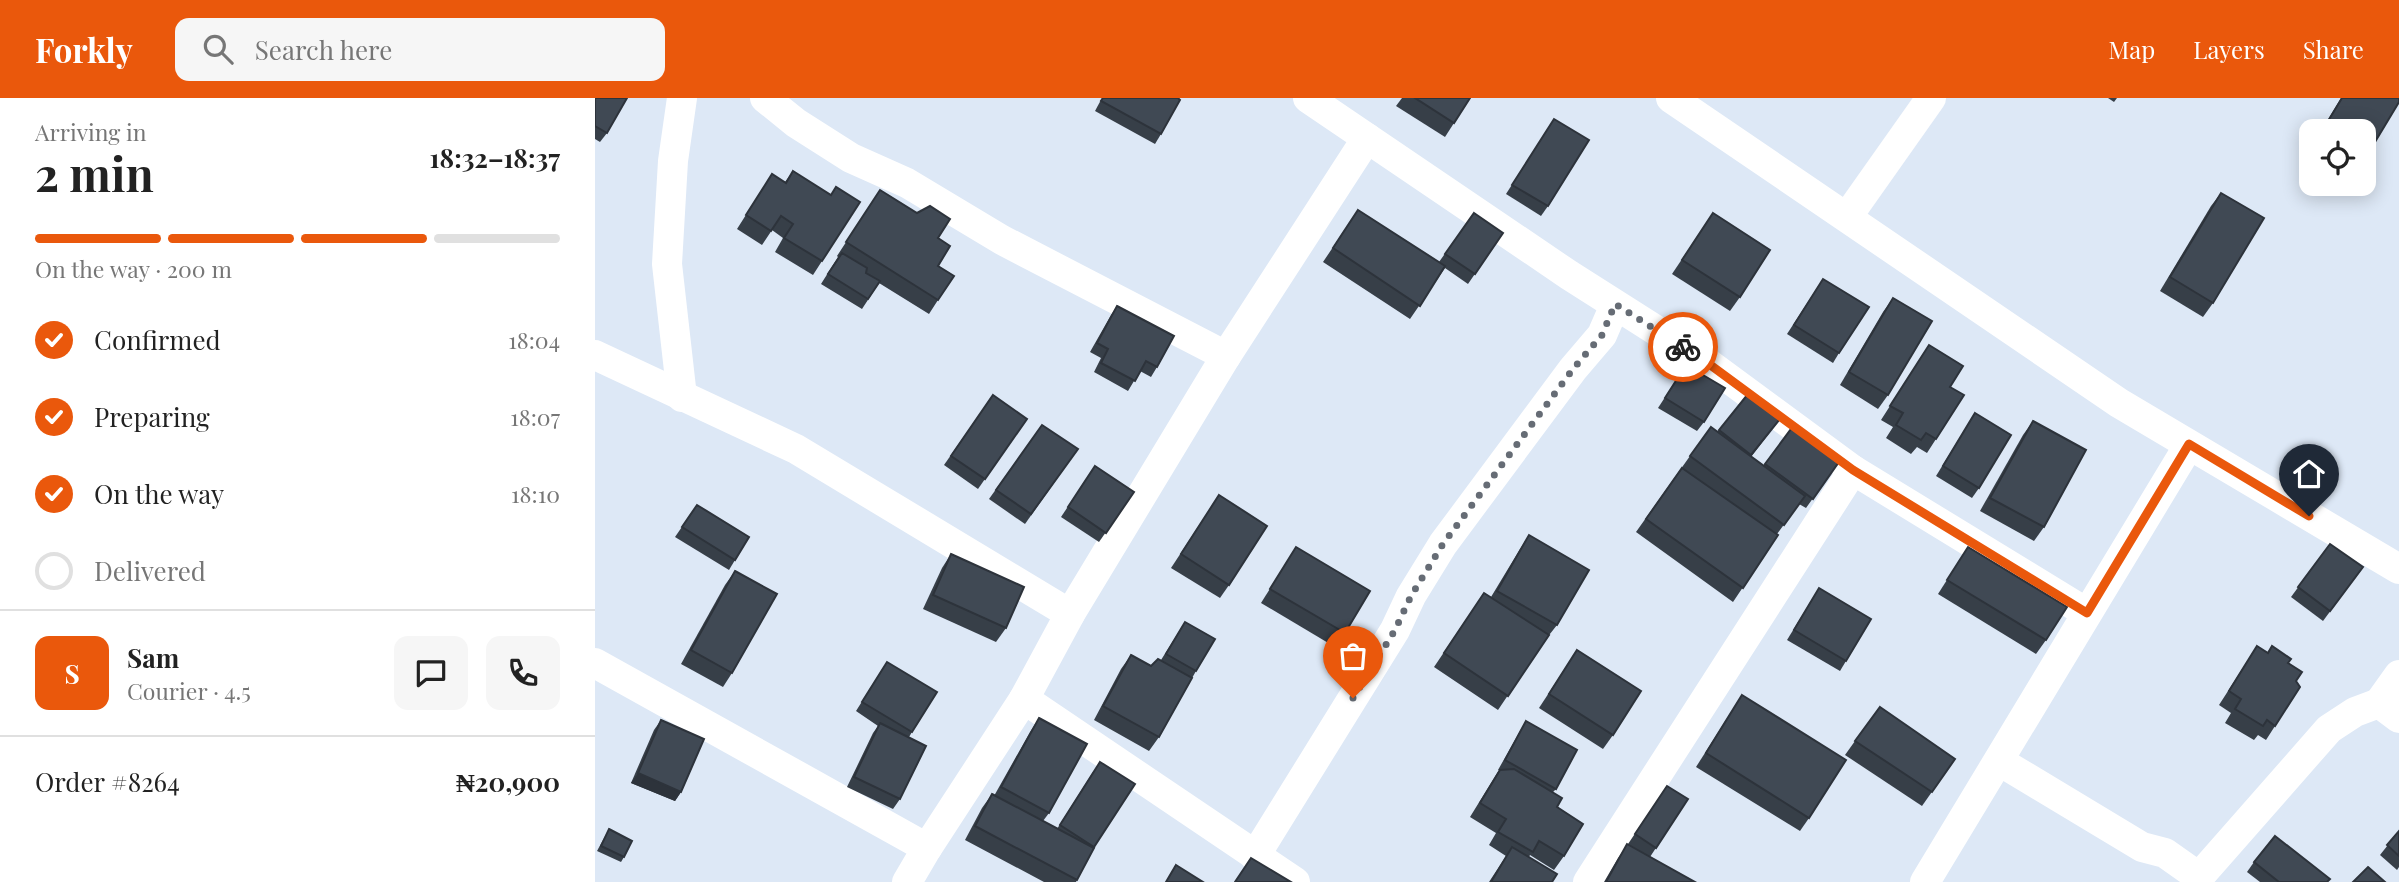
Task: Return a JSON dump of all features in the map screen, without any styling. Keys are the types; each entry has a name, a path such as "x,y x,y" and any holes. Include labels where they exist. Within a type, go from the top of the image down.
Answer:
{"street":[{"path":"682,98 673,161 667,264 682,397"},
{"path":"765,98 796,123 851,158 907,183 1002,240 1226,356"},
{"path":"1308,98 1709,364 1853,470 2087,613"},
{"path":"1671,98 2119,403 2399,569"},
{"path":"1846,217 1931,98"},
{"path":"907,882 1024,699 1070,614 1226,356 1367,138"},
{"path":"1255,856 1395,630 1411,596 1443,544 1573,369 1602,335 1615,304"},
{"path":"595,356 796,449 1070,614"},
{"path":"1925,882 2189,444"},
{"path":"1588,882 1853,470"},
{"path":"595,663 927,848"},
{"path":"1999,761 2142,847 2165,853 2198,879 2329,729 2355,712 2389,710 2399,675"},
{"path":"1024,699 1294,882"}],"building":[{"path":"595,98 627,98 607,133 595,126"},
{"path":"1103,98 1180,100 1161,134 1101,101"},
{"path":"1415,98 1470,98 1454,123"},
{"path":"2342,98 2399,98 2376,140 2376,119 2329,119"},
{"path":"1554,119 1589,140 1548,206 1512,185"},
{"path":"793,171 831,195 836,187 860,202 822,261 784,238 793,224 781,216 771,231 746,215 772,174 786,183"},
{"path":"880,190 917,213 930,206 950,219 938,238 950,246 938,266 954,276 938,300 846,242"},
{"path":"2221,193 2264,218 2213,303 2170,277"},
{"path":"1358,210 1445,266 1420,306 1333,248"},
{"path":"1474,213 1503,233 1475,274 1445,254"},
{"path":"1713,213 1770,250 1740,297 1682,260"},
{"path":"842,253 867,268 866,273 880,281 868,299 828,274"},
{"path":"1823,279 1869,307 1839,353 1794,325"},
{"path":"1893,298 1932,321 1888,395 1849,372"},
{"path":"1117,306 1174,336 1157,367 1146,361 1135,381 1101,363 1108,349 1097,343"},
{"path":"1929,345 1963,366 1950,387 1964,395 1936,439 1926,433 1921,440 1896,425 1903,413 1890,406"},
{"path":"1686,365 1725,388 1704,422 1665,398"},
{"path":"1748,394 1780,419 1751,455 1719,430"},
{"path":"993,395 1027,419 985,479 951,456"},
{"path":"1975,413 2011,435 1979,488 1943,466"},
{"path":"2033,421 2086,450 2044,527 1990,498"},
{"path":"1042,425 1078,449 1031,514 996,490"},
{"path":"1794,425 1841,459 1813,499 1765,464"},
{"path":"1711,427 1805,496 1784,525 1690,456"},
{"path":"1095,466 1134,492 1106,533 1068,507"},
{"path":"1682,468 1778,535 1743,588 1646,519"},
{"path":"1219,495 1267,526 1229,585 1181,554"},
{"path":"697,505 749,537 735,560 682,527"},
{"path":"1529,535 1589,570 1557,625 1497,591"},
{"path":"2330,544 2363,567 2330,611 2298,587"},
{"path":"1296,547 1370,591 1345,633 1270,589"},
{"path":"1968,547 2067,607 2046,640 1947,580"},
{"path":"951,554 1024,587 1006,628 933,595"},
{"path":"735,571 777,594 732,673 691,650"},
{"path":"1819,588 1871,619 1846,661 1794,630"},
{"path":"1484,593 1549,635 1508,696 1444,653"},
{"path":"1185,622 1215,639 1196,671 1166,654"},
{"path":"2257,646 2268,653 2272,646 2291,659 2288,663 2302,672 2296,681 2300,687 2275,726 2267,720 2263,726 2235,709 2241,699 2229,691"},
{"path":"1577,650 1641,691 1613,735 1549,694"},
{"path":"1131,655 1151,666 1158,659 1192,678 1159,737 1103,706"},
{"path":"887,662 937,692 912,732 862,702"},
{"path":"1742,695 1846,760 1809,818 1706,753"},
{"path":"1880,707 1955,759 1932,792 1855,741"},
{"path":"1039,718 1087,744 1049,813 1001,787"},
{"path":"661,720 704,739 681,792 638,773"},
{"path":"1526,721 1577,750 1556,789 1505,760"},
{"path":"880,723 926,746 900,799 854,777"},
{"path":"1100,762 1135,784 1094,847 1060,825"},
{"path":"1514,769 1562,798 1557,807 1583,824 1564,856 1539,841 1533,852 1498,832 1506,819 1480,803 1500,770"},
{"path":"1667,786 1688,799 1656,848 1635,834"},
{"path":"992,794 1094,848 1077,880 975,826"},
{"path":"609,829 632,841 624,857 601,846"},
{"path":"2399,831 2399,856 2387,845"},
{"path":"2275,836 2330,879 2327,882 2279,882 2254,862"},
{"path":"1627,844 1695,882 1606,882"},
{"path":"1512,847 1557,874 1552,882 1491,882"},
{"path":"1251,858 1291,882 1235,882"},
{"path":"1176,865 1203,882 1166,882"},
{"path":"2368,867 2385,882 2353,882"}],"way so far":[{"path":"1353,698 1443,544 1573,369 1602,335 1615,304 1683,347"}],"route":[{"path":"1683,347 1853,470 2087,613 2189,444 2309,516"}]}
